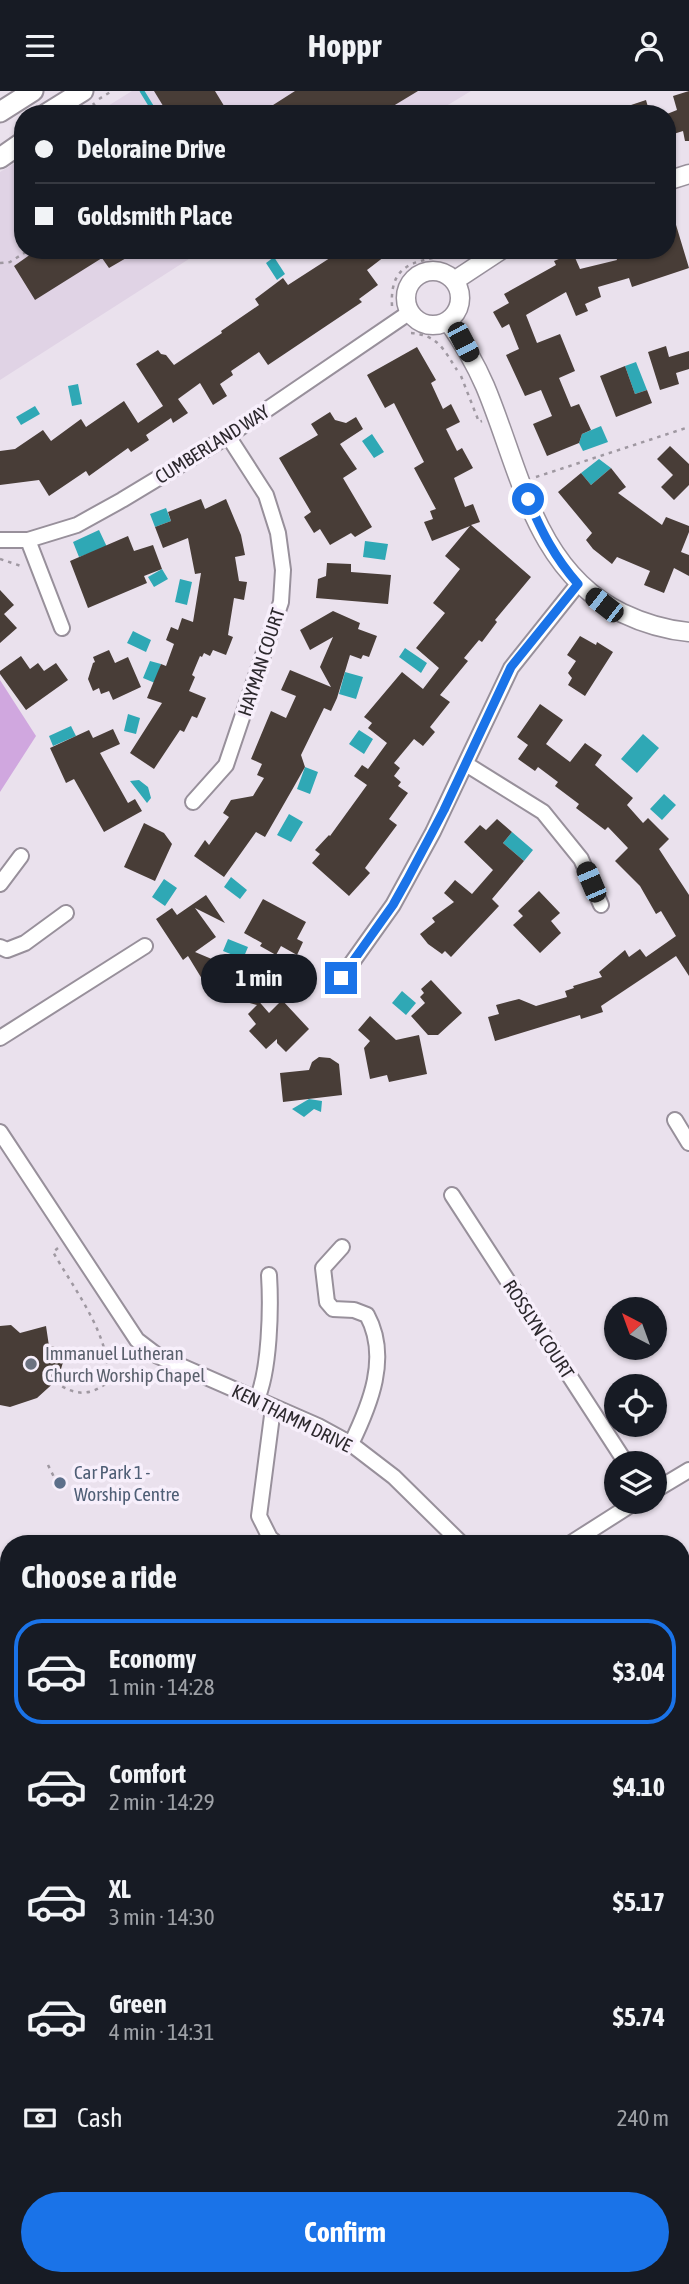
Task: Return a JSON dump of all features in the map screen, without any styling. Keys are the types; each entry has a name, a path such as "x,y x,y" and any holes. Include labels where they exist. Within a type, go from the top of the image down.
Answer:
{"main road":[{"path":"0,112 33,91"},
{"path":"65,105 87,95"}],"street":[{"path":"454,281 487,259"},
{"path":"430,271 447,275 454,281 460,298 458,307 448,321 431,325 423,323 410,312 406,295 414,279 430,271"},
{"name":"CUMBERLAND WAY","path":"0,540 28,540 77,525 228,436 410,312"},
{"path":"448,321 463,342 484,384 542,534 561,564 578,584 604,605 637,621 689,632"},
{"name":"HAYMAN COURT","path":"193,802 226,765 281,602 283,570 278,533 266,495 228,436"},
{"path":"28,540 62,628"},
{"path":"341,978 393,905 466,764 511,667 578,584"},
{"path":"466,764 543,812 581,859 601,905"},
{"path":"0,884 21,856"},
{"path":"0,947 7,950 25,943 66,913"},
{"path":"0,1038 145,946"},
{"path":"675,1120 689,1143"},
{"name":"KEN THAMM DRIVE","path":"0,1132 137,1340 158,1356 318,1426 351,1444 394,1477 453,1535"},
{"name":"ROSSLYN COURT","path":"452,1195 618,1451"},
{"path":"342,1247 323,1268 327,1302 333,1309 354,1310 367,1315 377,1343 371,1399 351,1444"},
{"path":"256,1401 263,1381 270,1297 269,1275"},
{"path":"268,1535 259,1516 273,1408"},
{"path":"667,1483 689,1470"},
{"path":"584,1535 617,1514"}],"path":[{"path":"392,306 394,282 402,269 414,261 429,259"},
{"path":"411,333 426,334 442,348 460,374 479,422 496,415"},
{"path":"521,482 689,427"},
{"path":"55,1382 69,1391 92,1393 107,1383 110,1369 100,1334 53,1252 70,1241"},
{"path":"48,1465 55,1479"}],"shaded area":[{"path":"132,91 471,91 448,105 109,105"},
{"path":"14,163 14,259 189,259 0,380 0,172"},
{"path":"0,680 36,736 0,792"}],"water":[{"path":"275,259 285,274 277,280 266,263"},
{"path":"636,362 647,390 635,394 625,366"},
{"path":"78,384 82,404 72,406 68,386"},
{"path":"35,406 40,414 21,425 16,417"},
{"path":"601,426 608,442 583,451 579,443 582,434"},
{"path":"372,434 384,452 374,458 362,441"},
{"path":"599,459 611,468 591,485 581,473"},
{"path":"166,508 171,521 155,527 150,514"},
{"path":"99,530 107,547 79,557 73,542"},
{"path":"365,541 388,544 385,560 363,557"},
{"path":"162,569 168,579 154,587 148,577"},
{"path":"180,579 192,582 187,605 175,602"},
{"path":"133,631 151,640 146,652 127,643"},
{"path":"405,648 427,663 421,673 399,657"},
{"path":"150,661 161,664 155,683 143,678"},
{"path":"345,672 363,677 356,699 339,694"},
{"path":"128,714 140,718 136,734 124,731"},
{"path":"71,726 76,736 53,746 49,736"},
{"path":"359,730 373,739 364,754 349,744"},
{"path":"643,734 659,748 637,773 621,759"},
{"path":"305,767 318,772 310,794 297,789"},
{"path":"139,780 148,787 151,798 147,803 130,781"},
{"path":"664,794 676,805 662,820 650,809"},
{"path":"289,814 303,822 291,842 277,835"},
{"path":"512,832 533,850 524,861 503,843"},
{"path":"231,877 247,890 240,899 224,887"},
{"path":"164,879 177,888 165,906 152,897"},
{"path":"228,939 248,947 243,959 223,951"},
{"path":"402,991 416,1003 406,1015 392,1003"},
{"path":"309,1099 322,1101 321,1112 314,1109 304,1117 292,1109"}],"building":[{"path":"154,91 215,91 224,105 163,105"},
{"path":"295,91 418,91 395,105 273,105"},
{"path":"689,91 689,141 685,141 683,131 676,133 677,110 673,96"},
{"path":"646,100 647,105 631,105"},
{"path":"676,225 689,268 632,287 629,278 598,287 601,297 585,304 588,311 576,316 566,292 526,315 537,343 560,334 575,371 559,378 571,407 579,404 591,430 582,434 579,443 547,456 533,424 552,416 541,390 525,396 506,355 519,349 509,324 502,328 493,312 509,303 504,294 556,265 554,261 559,259 576,259 580,269 617,260 676,259"},
{"path":"24,259 100,259 35,300 14,266"},
{"path":"103,259 124,259 109,268"},
{"path":"328,259 381,259 367,270 378,285 359,299 362,302 268,365 259,352 231,371 233,375 220,384 227,396 213,405 200,383 178,399 188,413 173,423 171,418 146,435 149,440 131,452 128,448 89,476 86,471 49,496 39,480 0,485 0,451 15,449 43,430 51,441 81,419 86,427 124,401 138,423 163,406 136,364 158,350 174,365 259,305 255,299 283,278 288,285"},
{"path":"666,346 669,357 689,351 689,369 676,373 679,384 660,390 648,352"},
{"path":"417,347 436,380 431,383 443,409 451,404 460,422 446,429 457,451 462,448 473,468 454,478 465,507 473,504 480,522 471,525 531,577 495,620 497,622 482,642 479,640 464,658 468,661 440,695 450,702 430,727 435,732 423,746 414,739 394,763 400,768 394,776 401,782 398,786 408,793 389,819 397,825 365,868 370,873 349,896 312,863 320,854 315,850 330,836 367,785 354,776 362,765 368,769 387,743 368,728 372,723 364,717 402,672 423,689 439,668 416,648 445,613 433,603 460,569 445,556 470,526 432,541 424,522 433,519 430,511 436,509 414,468 424,462 394,403 385,408 367,375"},
{"path":"625,366 635,394 647,390 652,403 616,417 600,376"},
{"path":"330,412 335,420 346,423 356,417 363,429 340,444 357,469 343,478 372,527 355,537 351,533 330,545 320,529 314,533 304,517 311,512 279,458 318,435 311,424"},
{"path":"670,446 689,464 689,485 674,500 661,487 673,475 657,459"},
{"path":"611,468 626,487 618,493 662,525 666,517 689,526 681,552 689,555 689,576 674,568 664,593 644,585 650,571 617,557 612,564 593,549 586,540 592,533 558,492 581,473 591,485"},
{"path":"201,499 205,509 226,499 241,535 245,555 235,557 239,581 247,582 244,600 234,598 228,635 233,637 226,655 213,650 210,656 204,653 192,675 195,677 189,691 206,698 197,718 192,716 184,732 180,730 154,769 130,753 162,703 147,698 161,664 166,666 174,644 166,640 171,627 178,630 182,618 193,622 201,573 195,574 188,538 163,548 155,527 171,521 168,512"},
{"path":"128,536 134,551 153,545 162,569 144,576 147,583 88,608 70,561"},
{"path":"327,563 351,564 351,572 391,575 388,604 316,598 318,579 326,576"},
{"path":"0,590 14,605 4,614 17,628 0,643"},
{"path":"333,611 360,623 358,629 377,636 369,657 363,655 361,659 350,655 331,711 324,708 301,755 305,767 292,790 265,837 256,832 224,877 194,856 205,840 209,845 229,817 223,813 231,800 253,796 264,778 257,775 262,764 251,759 271,711 286,718 296,696 281,690 290,670 331,687 320,667 333,637 310,650 300,630"},
{"path":"580,636 613,652 585,696 568,685 572,678 568,673 576,661 567,655"},
{"path":"109,650 115,663 128,657 141,687 113,700 109,691 101,694 99,688 93,691 88,679 95,662 93,657"},
{"path":"21,656 30,669 38,663 44,671 56,663 68,680 26,710 0,674 0,671"},
{"path":"540,704 563,720 546,744 570,762 585,743 602,755 595,765 633,798 627,805 643,823 648,818 669,839 659,849 689,895 689,976 676,956 601,1006 603,1012 581,1019 580,1015 495,1041 488,1017 499,1014 496,1005 519,999 536,1006 567,997 565,991 574,988 573,986 602,977 599,972 625,950 629,957 640,949 646,957 676,936 661,911 656,914 640,886 615,861 628,848 608,827 605,830 576,808 579,804 555,786 558,782 538,767 535,771 518,759 528,745 517,737"},
{"path":"113,729 120,744 100,753 128,803 135,799 142,811 104,832 74,779 66,783 50,748 89,730 93,738"},
{"path":"497,819 512,832 503,843 524,861 492,899 499,906 451,957 445,951 442,954 420,934 435,922 432,918 454,902 444,893 455,880 472,894 493,870 464,842 480,825 486,830"},
{"path":"144,823 164,833 172,844 155,881 124,867"},
{"path":"539,891 560,913 551,921 561,933 540,953 513,925 523,916 518,911"},
{"path":"206,895 225,923 195,908 216,937 195,952 245,973 254,988 250,991 269,1013 282,1000 309,1029 286,1052 277,1043 277,1039 266,1049 249,1031 256,1024 248,1014 257,1005 210,992 188,956 183,960 156,919 172,908 177,915"},
{"path":"263,899 306,922 297,939 303,942 297,955 281,946 276,955 244,933"},
{"path":"431,980 462,1013 438,1035 428,1035 411,1016 425,1003 420,997 424,993 421,989"},
{"path":"370,1016 396,1040 419,1035 427,1074 389,1082 387,1075 370,1079 364,1048 370,1041 358,1030"},
{"path":"319,1057 330,1058 339,1064 342,1095 283,1102 280,1073 309,1070 312,1062"},
{"name":"Immanuel Lutheran Church Worship Chapel","path":"11,1325 20,1333 46,1326 49,1346 67,1349 58,1379 37,1398 10,1407 0,1405 0,1326"}],"waterway":[{"path":"142,91 151,105"}],"place":[{"name":"Immanuel Lutheran Church Worship Chapel","path":"31,1364"},
{"name":"Car Park 1 - Worship Centre","path":"60,1483"}],"route":[{"path":"341,978 393,905 407,880 444,810 511,667 578,584 561,564 542,534 528,499"}]}
